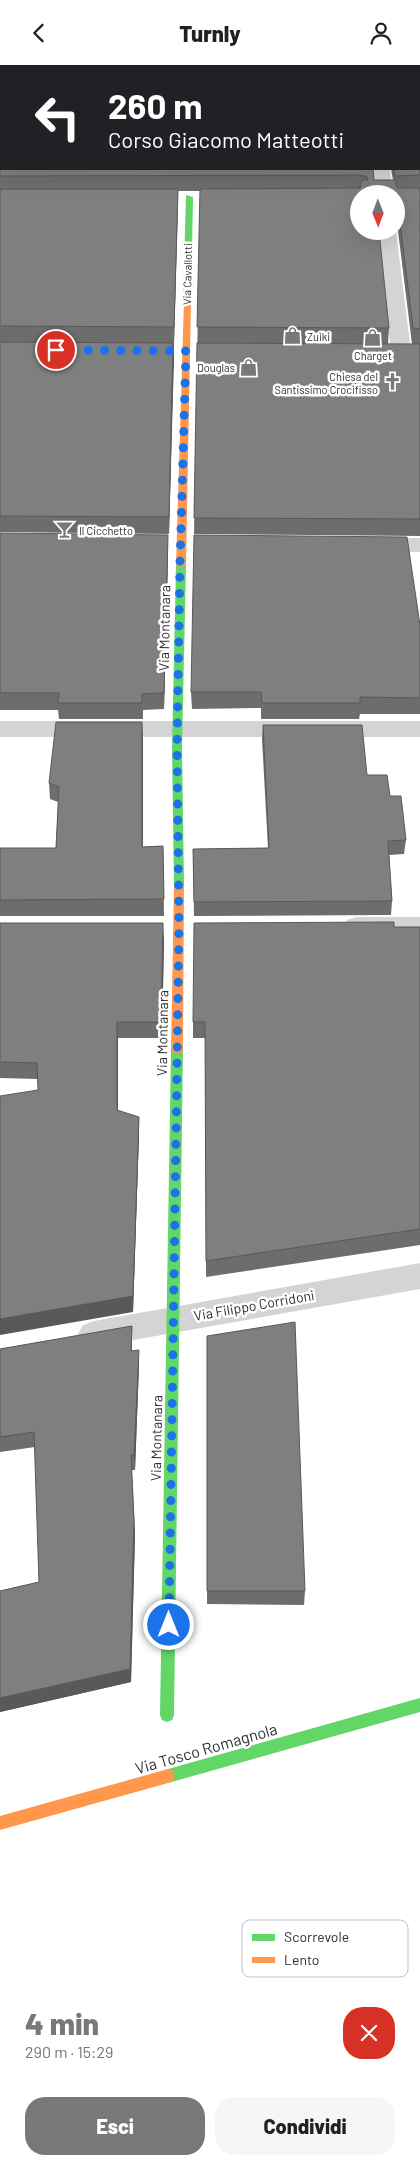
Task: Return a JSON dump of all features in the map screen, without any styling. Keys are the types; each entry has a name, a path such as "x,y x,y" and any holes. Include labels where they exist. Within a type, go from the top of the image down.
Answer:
{"street":[{"path":"381,170 382,185"},
{"path":"169,197 208,197"},
{"name":"Via Cavallotti","path":"186,351 188,197"},
{"path":"388,240 401,352"},
{"name":"Via Montanara","path":"167,1715 172,1320 167,927 177,730 191,544 186,351"},
{"path":"158,543 191,544"},
{"path":"350,545 420,545"},
{"path":"0,729 420,729"},
{"path":"167,927 206,927"},
{"path":"332,927 420,927"},
{"name":"Via Filippo Corridoni","path":"67,1338 420,1275"},
{"name":"Via Tosco Romagnola","path":"0,1823 420,1705"}],"building":[{"path":"0,170 373,170 374,180 395,180 396,185 361,185 362,180 368,180 367,177 360,175 0,176"},
{"path":"394,170 420,170 420,175 395,176"},
{"path":"350,188 350,240 380,240 389,328 197,327 200,189"},
{"path":"405,188 420,188 420,329 413,328 402,240 405,240"},
{"path":"0,189 178,189 174,327 0,326"},
{"path":"0,342 173,343 169,517 0,516"},
{"path":"197,343 420,344 420,519 194,518"},
{"path":"0,533 168,535 164,693 142,694 142,703 58,703 59,693 0,693"},
{"path":"194,535 407,537 420,625 420,698 360,697 360,703 262,703 261,692 191,692"},
{"path":"56,722 142,722 142,847 163,846 164,899 0,900 0,848 56,848 59,787 49,783"},
{"path":"263,725 362,725 367,775 387,775 390,796 401,796 406,840 388,841 392,901 194,902 193,849 269,848"},
{"path":"394,922 394,927 420,927 420,1229 206,1261 205,1022 193,1022 194,923"},
{"path":"0,923 163,923 161,1022 117,1022 117,1110 139,1117 133,1296 0,1319 0,1096 38,1090 37,1063 0,1062"},
{"path":"295,1322 305,1591 207,1591 207,1336"},
{"path":"132,1326 131,1351 139,1350 134,1455 131,1455 134,1519 130,1669 0,1698 0,1591 39,1582 34,1432 0,1437 0,1349"}],"traffic: fast":[{"path":"187,302 189,197"},
{"path":"179,885 177,748 181,565"},
{"path":"167,1715 177,1050"},
{"path":"168,1776 420,1705"}],"traffic: slow":[{"path":"181,565 187,302"},
{"path":"177,1050 179,885"},
{"path":"0,1823 168,1776"}],"place":[{"name":"Zuiki","path":"293,336"},
{"name":"Charget","path":"373,337"},
{"name":"Douglas","path":"249,367"},
{"name":"Chiesa del Santissimo Crocifisso","path":"392,382"},
{"name":"Il Cicchetto","path":"65,530"}],"route":[{"path":"56,350 186,351 177,748 179,927 169,1625"}]}
